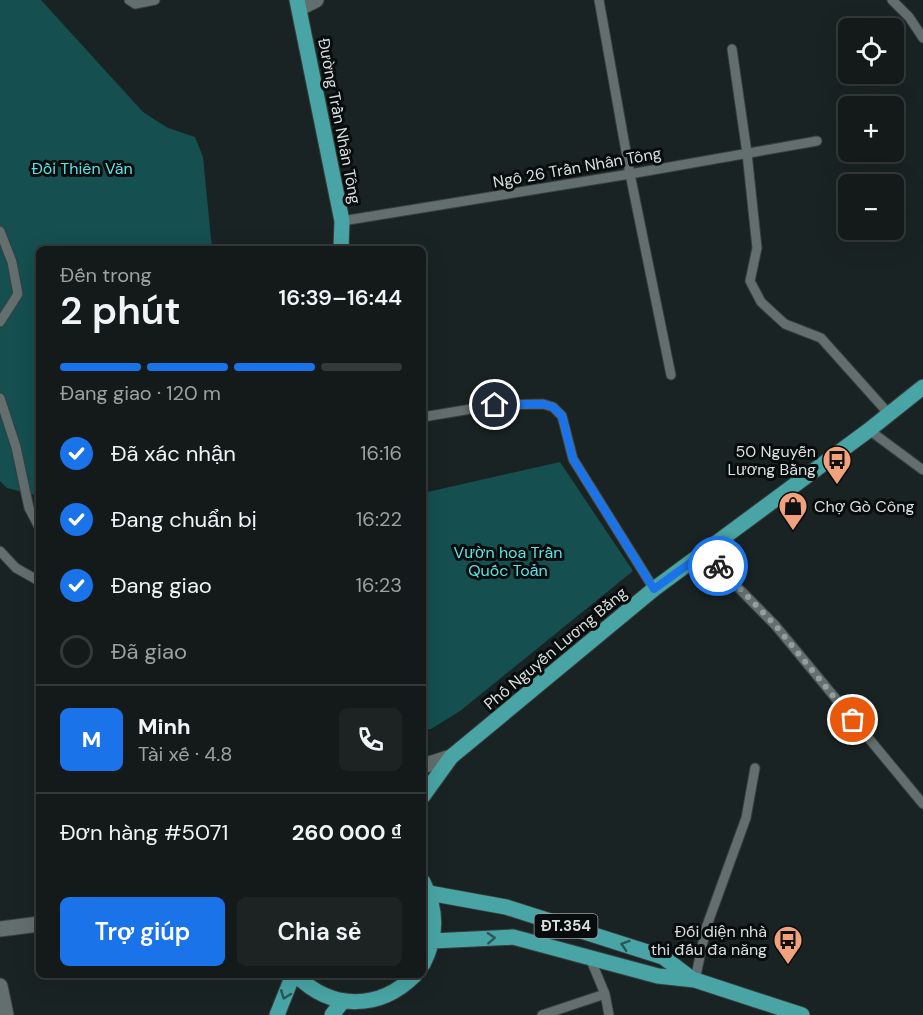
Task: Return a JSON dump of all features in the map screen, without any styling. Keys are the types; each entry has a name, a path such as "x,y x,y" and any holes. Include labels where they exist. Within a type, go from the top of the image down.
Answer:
{"main road":[{"path":"299,4 316,0"},
{"name":"Đường Trần Nhân Tông","path":"299,4 342,221 341,246"},
{"name":"Phố Nguyễn Lương Bằng","path":"426,792 452,758 654,589 869,430 923,387"},
{"path":"426,765 452,758"},
{"path":"426,888 434,925 432,941 426,956"},
{"name":"ĐT.354","path":"426,888 506,907 663,957 695,980"},
{"path":"0,929 36,924"},
{"name":"ĐT.354","path":"432,941 513,937 658,976 695,980 802,1015"},
{"path":"277,1015 294,978"},
{"path":"299,978 318,993 343,1001 356,1002 382,998 394,992 411,978"},
{"path":"0,986 6,1015"},
{"path":"332,1015 343,1001"}],"lane":[{"path":"129,0 135,4 155,0"},
{"path":"599,0 630,174 671,375"},
{"path":"892,0 909,17 923,38"},
{"path":"732,49 747,153 757,248 750,281 761,302 785,324 821,338 889,414"},
{"name":"Ngô 26 Trần Nhân Tông","path":"342,221 817,141"},
{"path":"0,231 12,262 18,294 0,322"},
{"path":"0,398 16,447 28,508 36,522"},
{"path":"426,416 495,405 543,404 553,407 562,416 573,459 654,589"},
{"path":"869,430 923,470"},
{"path":"0,551 16,568 36,579"},
{"path":"704,553 775,625 923,804"},
{"path":"695,980 706,928 746,818 755,768"},
{"path":"590,958 605,994 609,1015"},
{"path":"542,1015 605,994"}],"green space":[{"name":"Đồi Thiên Văn","path":"0,0 41,0 143,112 168,128 195,137 203,157 212,246 36,246 36,495 7,488 0,481"},
{"name":"Vườn hoa Trần Quốc Toản","path":"560,462 633,571 460,711 431,729 426,730 426,492"}],"way so far":[{"path":"718,566 775,625 853,720"}],"place":[{"name":"50 Nguyễn Lương Bằng","path":"837,486"},
{"name":"Chợ Gò Công","path":"793,532"},
{"name":"Đối diện nhà thi đấu đa năng","path":"788,966"}],"route":[{"path":"495,405 543,404 553,407 562,416 573,459 654,589 704,553 718,566"}]}
